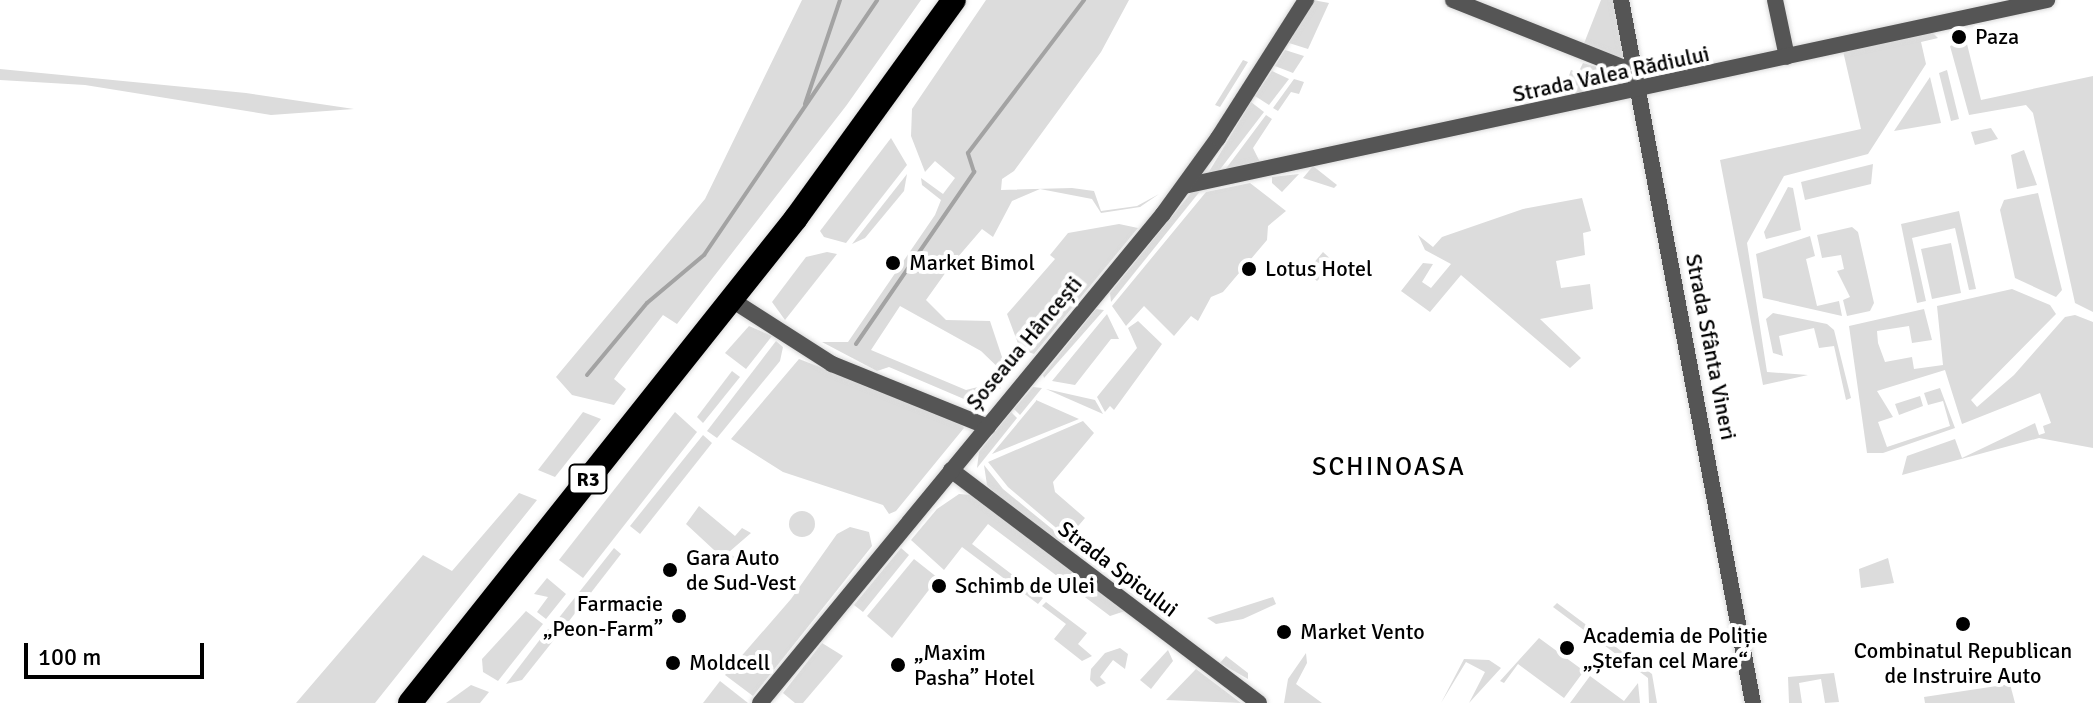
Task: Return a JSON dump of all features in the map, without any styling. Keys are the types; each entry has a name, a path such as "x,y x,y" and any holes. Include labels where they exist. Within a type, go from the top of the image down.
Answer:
{"highway":[{"name":"R3","path":"410,703 732,300 954,0"}],"street":[{"name":"Șoseaua Hâncești","path":"760,703 1184,186 1306,0"},
{"name":"Strada Sfânta Vineri","path":"1621,0 1642,91 1753,703"},
{"path":"1775,0 1787,57"},
{"name":"Strada Valea Rădiului","path":"1184,186 1642,91 2047,0"},
{"name":"Strada Valea Rădiului","path":"1465,2 1637,73"},
{"path":"732,300 832,364 988,427"},
{"name":"Strada Spicului","path":"951,470 1259,703"}],"shaded area":[{"path":"802,0 921,0 846,106 677,324 663,315 621,369 614,379 626,389 614,405 572,395 556,377 705,199"},
{"path":"986,0 1129,0 1101,52 1014,171 1002,179 1001,190 1072,188 1094,191 1101,211 1137,206 1159,194 1140,207 1101,213 1092,199 1040,189 1012,201 993,237 982,229 951,265 926,300 946,320 990,321 1009,378 981,351 900,306 871,350 966,390 994,383 1001,388 971,402 889,367 877,371 822,342 848,342 935,215 941,200 922,185 921,178 943,194 955,178 935,161 925,172 911,136 912,109"},
{"path":"1313,0 1329,3 1308,49 1289,43"},
{"path":"1601,0 1614,0 1628,61 1583,46"},
{"path":"1932,32 1938,38 1921,42 1926,64 1868,154 1784,176 1747,243 1767,372 1808,375 1763,385 1720,160 1861,129 1843,51"},
{"path":"1966,40 1981,100 2093,76 2093,312 2075,303 2033,113 2026,105 1969,115 1950,46"},
{"path":"1285,50 1304,56 1293,73 1275,66"},
{"path":"1243,60 1248,62 1220,107 1215,105"},
{"path":"1583,63 1627,76 1630,84 1561,98 1571,70 1578,73"},
{"path":"0,69 246,93 354,109 271,115 85,85 0,80"},
{"path":"1947,70 1959,119 1951,121 1939,73"},
{"path":"1272,71 1289,79 1269,105 1255,96"},
{"path":"1930,77 1941,123 1894,131"},
{"path":"1294,79 1304,82 1299,94 1291,92 1278,111 1273,108"},
{"path":"1251,102 1264,112 1215,176 1207,175"},
{"path":"1266,115 1272,119 1253,148 1260,162 1222,174"},
{"path":"1991,128 1998,139 1975,145 1971,132"},
{"path":"891,138 907,165 846,243 824,237 820,231"},
{"path":"2024,150 2037,185 2017,189 2011,155"},
{"path":"1873,164 1871,184 1805,200 1801,182"},
{"path":"1313,166 1337,185 1334,188 1303,178"},
{"path":"907,174 904,191 865,238 852,244"},
{"path":"1299,174 1282,192 1272,183 1272,177"},
{"path":"1250,183 1286,211 1268,226 1267,240 1223,292 1211,297 1198,321 1191,316 1174,336 1144,306 1126,326 1112,306 1206,192"},
{"path":"1788,187 1793,188 1801,230 1766,239 1764,232"},
{"path":"1201,190 1111,302 1110,293 1191,193"},
{"path":"2038,193 2062,290 2056,297 2015,278 2000,210 2004,200"},
{"path":"1582,198 1591,231 1583,233 1585,255 1556,261 1561,288 1590,284 1593,309 1540,319 1581,358 1570,368 1461,275 1430,312 1401,291 1423,263 1433,264 1422,282 1431,288 1451,264 1425,250 1418,235 1433,247 1442,237 1523,209"},
{"path":"1959,211 1976,289 1969,290 1955,228 1912,238 1926,301 1917,303 1901,224"},
{"path":"1119,224 1138,228 1034,354 1020,349 1007,314 1055,259 1050,255 1068,233"},
{"path":"1852,227 1858,232 1874,303 1870,311 1847,316 1843,300 1850,297 1837,271 1844,269 1841,255 1822,258 1817,235"},
{"path":"1810,236 1815,256 1806,259 1817,306 1839,301 1842,316 1763,298 1756,254"},
{"path":"1951,243 1961,293 1932,299 1921,249"},
{"path":"827,252 837,254 785,320 772,302 806,257"},
{"path":"1323,252 1335,263 1317,281 1306,272"},
{"path":"2012,289 2050,305 2056,314 1971,400 1977,407 2014,375 2065,317 2075,315 2093,322 2093,448 2039,438 1902,475 1907,456 1955,439 1962,458 2035,423 2039,435 2045,433 2043,426 2051,423 2040,393 1962,424 1945,370 1877,391 1893,417 1878,422 1887,447 1950,426 1943,401 1928,405 1924,393 1940,388 1955,428 1883,453 1867,453 1849,326 1924,309 1932,340 1912,343 1909,326 1877,331 1878,343 1885,362 1912,357 1914,369 1943,365 1937,306"},
{"path":"1096,309 1104,310 1044,378 1043,375"},
{"path":"1773,313 1827,324 1834,330 1851,398 1846,400 1834,346 1819,348 1814,328 1779,336 1783,356 1773,353 1766,319"},
{"path":"1107,314 1119,339 1111,339 1075,385 1052,381"},
{"path":"1138,321 1162,344 1114,410 1110,406 1105,412 1097,397 1137,348 1128,328"},
{"path":"749,326 772,336 746,369 725,353"},
{"path":"776,341 783,347 780,361 717,438 707,431"},
{"path":"799,359 959,421 964,428 896,511 889,514 883,505 783,472 731,439"},
{"path":"732,371 740,377 703,423 697,417"},
{"path":"1033,387 1042,388 1020,415 1014,409"},
{"path":"1046,389 1095,400 1103,414"},
{"path":"1920,396 1923,406 1899,415 1895,404"},
{"path":"1036,401 1079,419 992,454"},
{"path":"583,412 601,419 555,477 538,470"},
{"path":"675,412 697,432 583,578 559,560"},
{"path":"1011,412 1017,418 977,468 979,452"},
{"path":"1083,421 1094,433 1053,482 1055,492 1085,518 1068,538 1008,487 988,462"},
{"path":"703,435 712,443 640,534 630,526"},
{"path":"984,465 1003,489 1068,542 1061,544 996,494 987,485"},
{"path":"519,493 537,500 375,703 296,703 423,555 452,571"},
{"path":"959,494 971,495 1125,611 1110,616 988,524 972,544 1043,598 1038,604 962,547 944,570 911,540 937,509"},
{"path":"699,506 735,536 742,528 751,533 729,552 734,557 728,563 686,524"},
{"path":"802,511 811,515 815,524 811,533 802,537 793,533 789,524 793,515"},
{"path":"850,527 869,532 872,546 753,696 725,675 791,599 837,534"},
{"path":"614,548 621,554 562,630 554,624"},
{"path":"901,548 909,555 863,612 854,605"},
{"path":"1888,558 1894,583 1861,588 1859,569"},
{"path":"914,559 938,578 892,638 867,616"},
{"path":"547,578 566,594 546,619 537,612 548,597 534,594"},
{"path":"1273,597 1276,604 1243,619 1216,624 1207,618"},
{"path":"1046,602 1087,633 1078,644 1092,656 1082,661 1054,639 1066,624 1042,606"},
{"path":"1557,603 1652,674 1657,703 1649,703 1648,678 1553,607"},
{"path":"526,611 543,624 498,681 483,672 482,659"},
{"path":"548,629 557,636 522,680 506,684"},
{"path":"1539,638 1584,671 1564,698 1518,664 1504,683 1500,681"},
{"path":"822,643 843,656 803,703 795,703 783,693"},
{"path":"1120,648 1128,654 1125,669 1113,660 1100,677 1106,683 1097,687 1090,680 1091,669 1105,653"},
{"path":"1168,650 1173,661 1151,689 1140,680"},
{"path":"1306,653 1307,663 1296,684 1322,703 1284,703 1288,679"},
{"path":"1226,656 1248,673 1248,679 1220,663"},
{"path":"1464,659 1489,660 1501,668 1469,703 1485,672 1466,662 1441,703"},
{"path":"1196,669 1241,703 1166,700"},
{"path":"1834,673 1839,702 1825,703 1821,679 1799,683 1802,703 1789,703 1788,677"},
{"path":"1590,676 1624,701 1638,683 1640,703 1570,703"},
{"path":"720,681 748,703 703,703"},
{"path":"2010,684 2015,703 1925,703 1924,697"},
{"path":"471,685 489,692 480,703 446,703"}],"waterway":[{"path":"805,104 840,0"},
{"path":"587,375 647,303 704,255 877,0"},
{"path":"856,344 974,172 968,153 1084,0"}],"place":[{"name":"Paza","path":"1959,37"},
{"name":"Market Bimol","path":"893,263"},
{"name":"Lotus Hotel","path":"1249,269"},
{"name":"Gara Auto de Sud-Vest","path":"670,570"},
{"name":"Schimb de Ulei","path":"939,586"},
{"name":"Farmacie „Peon-Farm”","path":"679,616"},
{"name":"Combinatul Republican de Instruire Auto","path":"1963,624"},
{"name":"Market Vento","path":"1284,632"},
{"name":"Academia de Poliție „Ștefan cel Mare“","path":"1567,648"},
{"name":"Moldcell","path":"673,663"},
{"name":"„Maxim Pasha” Hotel","path":"898,665"}],"district":[{"name":"SCHINOASA","path":"1389,468"}]}
